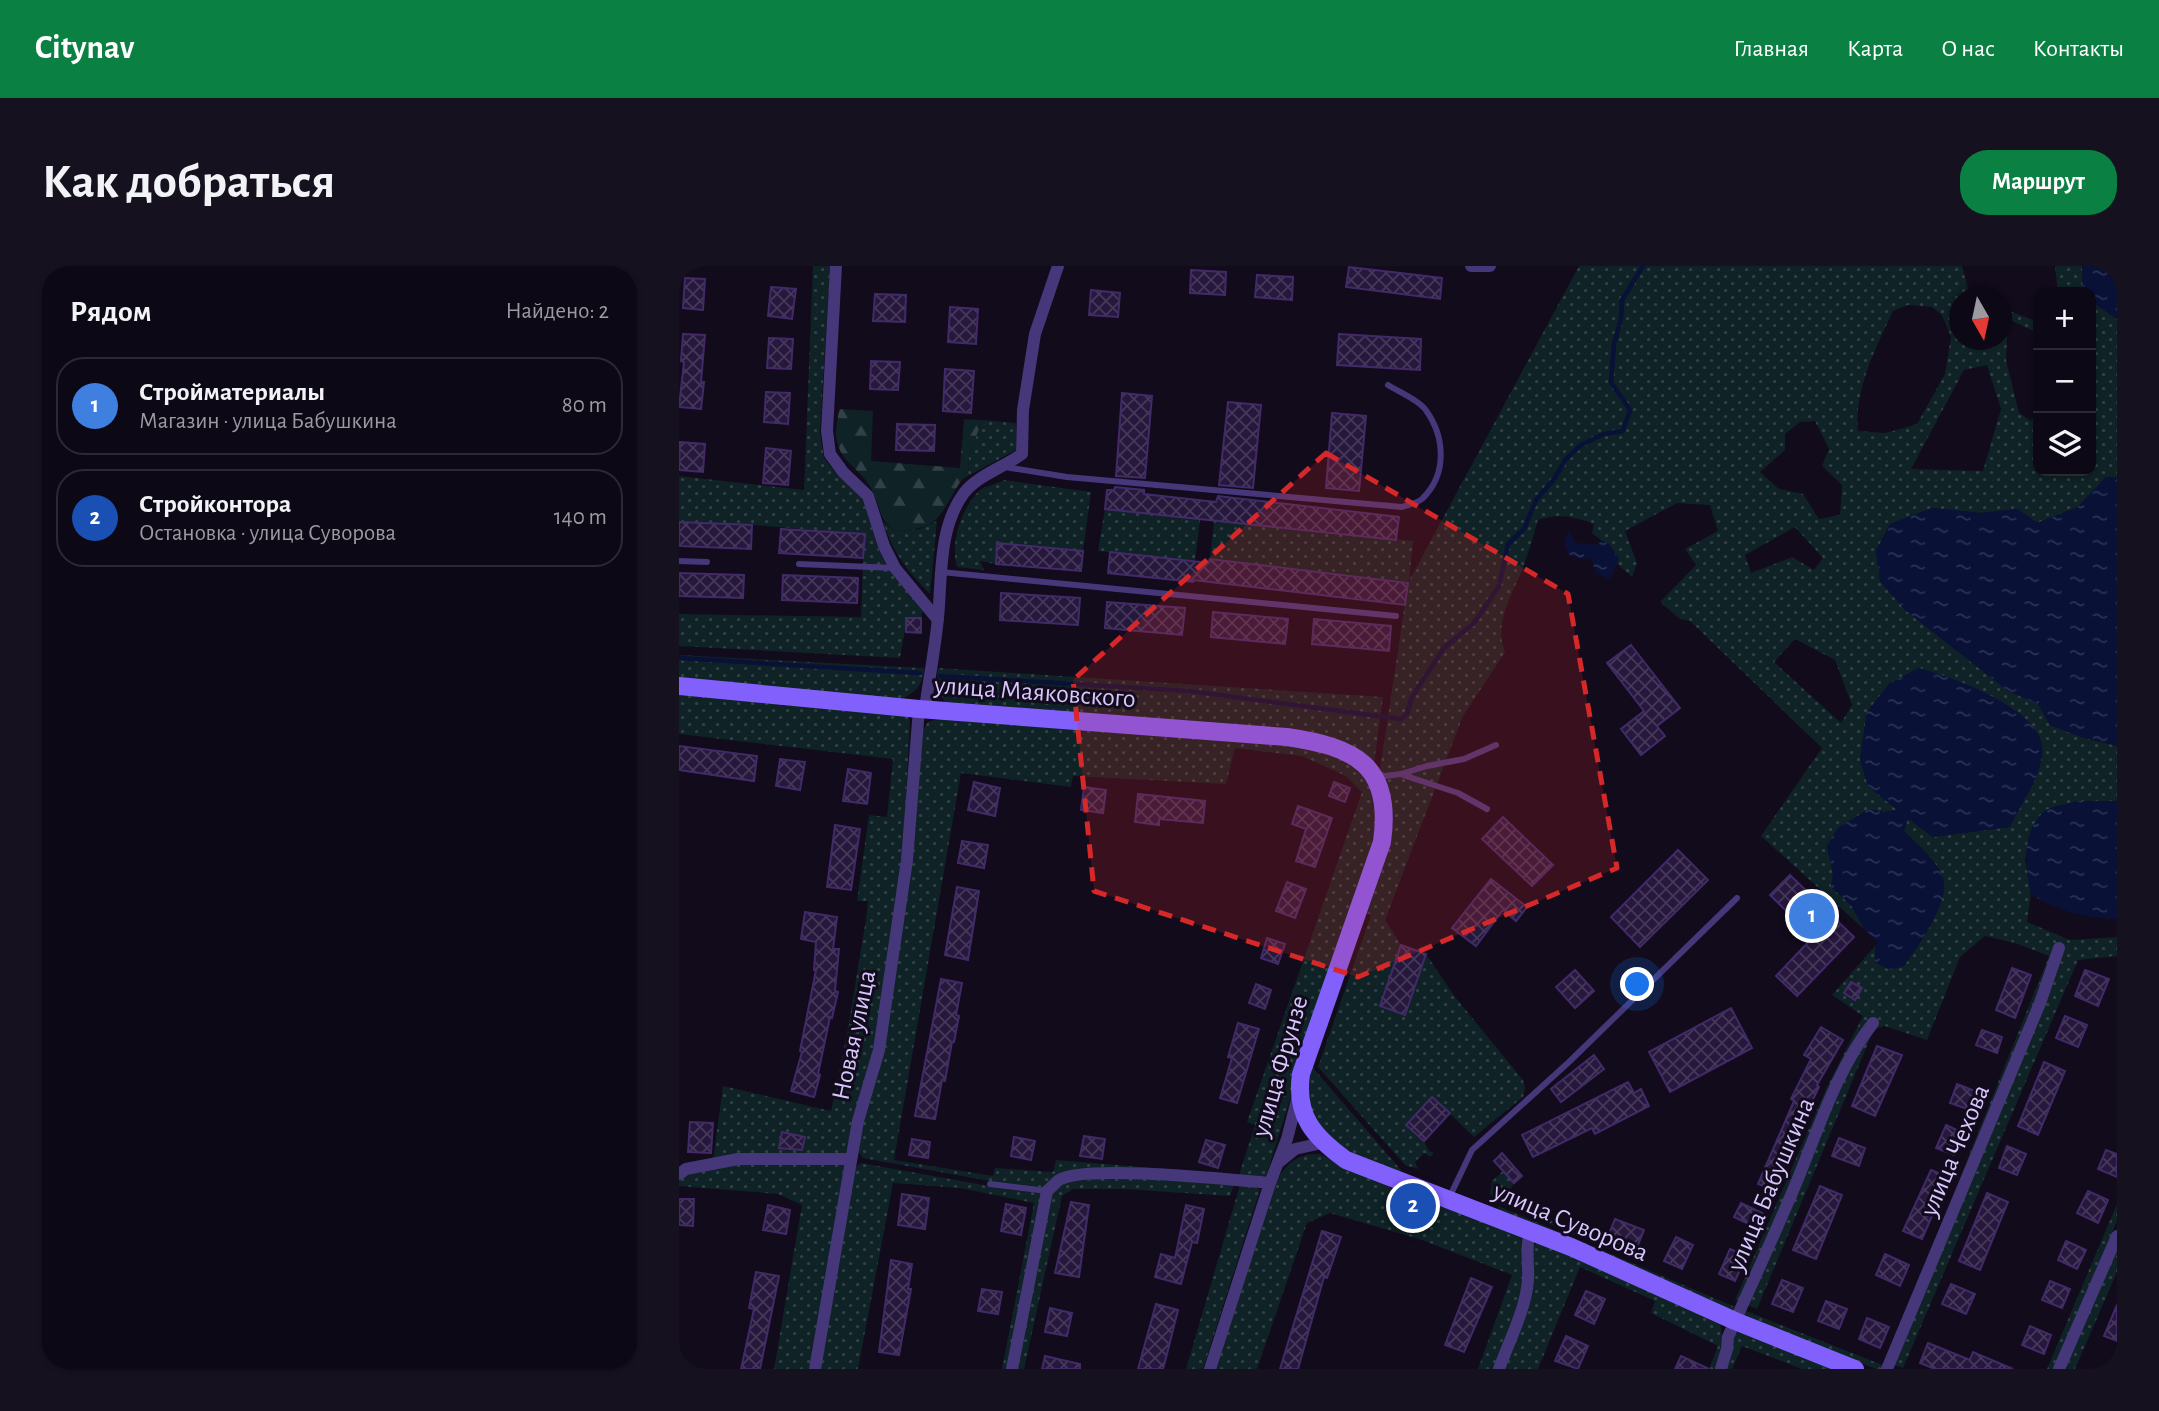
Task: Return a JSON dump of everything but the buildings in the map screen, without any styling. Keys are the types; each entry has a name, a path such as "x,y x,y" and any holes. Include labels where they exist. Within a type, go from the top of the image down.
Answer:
{"main road":[{"name":"улица Маяковского","path":"679,686 1318,741 1344,750 1361,761 1375,777"},
{"name":"улица Фрунзе","path":"1299,1091 1313,1034 1382,842 1385,820 1382,796 1375,777"},
{"name":"улица Суворова","path":"1299,1091 1303,1111 1311,1129 1322,1143 1346,1160 1530,1230 1735,1321 1855,1369"}],"street":[{"path":"836,266 827,431 830,454 843,472 868,496 884,546 895,568 938,620"},
{"name":"Новая улица","path":"815,1369 858,1121 879,1050 907,860 922,709 938,620 947,530 964,494 978,479 1005,467 1022,454 1023,410 1035,334 1058,266"},
{"path":"1471,266 1490,266"},
{"name":"улица Чехова","path":"1887,1369 2040,1003 2059,948"},
{"name":"улица Бабушкина","path":"1721,1369 1728,1337 1786,1208 1843,1068 1857,1043 1873,1023"},
{"name":"улица Фрунзе","path":"1210,1369 1269,1183 1287,1139 1299,1091"},
{"path":"1276,1165 1296,1149 1322,1143"},
{"path":"679,1174 686,1169 738,1159 851,1159"},
{"path":"1012,1369 1047,1191 1060,1180 1073,1176 1114,1173 1269,1183"},
{"path":"1499,1369 1524,1301 1528,1280 1526,1244 1530,1230"},
{"path":"2059,1369 2117,1236"}],"lane":[{"path":"1005,467 1067,477 1402,507 1420,501 1434,483 1443,454 1438,433 1423,407 1388,385"},
{"path":"679,561 707,562"},
{"path":"799,564 895,568"},
{"path":"941,572 1396,616"},
{"path":"1375,777 1401,774 1464,759 1496,744"},
{"path":"1401,774 1458,793 1486,809"},
{"path":"1449,1198 1472,1150 1569,1062 1738,898"},
{"path":"990,1184 1047,1191"}],"highlighted area":[{"path":"1326,453 1568,594 1617,868 1358,977 1094,891 1073,680"}],"green space":[{"path":"813,266 830,266 820,432 824,458 838,476 862,496 878,548 888,568 923,611 921,618 907,618 900,658 679,646 679,614 861,617 864,534 679,522 679,476 804,490"},
{"path":"1579,266 1962,266 1968,287 1949,287 1949,332 1942,315 1932,307 1908,305 1893,311 1873,354 1863,384 1859,400 1858,431 1886,433 1917,424 1945,374 1949,349 2006,350 2006,360 2019,413 2031,421 2033,418 2033,476 2096,476 2096,304 2117,319 2117,477 2106,477 2078,507 2037,523 2017,509 1981,513 1932,508 1890,524 1876,551 1880,581 1905,610 2008,691 2038,704 2050,725 2084,738 2117,746 2117,801 2077,801 2046,810 2032,828 2025,859 2031,894 2027,922 2070,940 2117,937 2117,956 2078,960 1903,1368 1894,1365 2045,1005 2062,958 2052,956 2036,1001 1960,1177 2049,956 2015,943 1985,936 1960,957 1927,1040 1885,1026 1874,1029 1757,1309 1748,1305 1837,1091 1872,1028 1868,1025 1842,1066 1739,1302 1735,1300 1826,1089 1863,1016 1832,995 1875,946 1875,962 1890,970 1904,966 1930,926 1941,902 1944,891 1942,875 1928,855 1904,831 1908,818 1933,837 2009,827 2038,773 2042,753 2040,737 2030,723 1995,699 1919,668 1889,684 1867,712 1860,759 1868,786 1898,810 1884,812 1869,809 1838,828 1827,847 1833,874 1831,887 1851,905 1865,930 1761,836 1822,748 1690,621 1680,619 1660,602 1696,565 1685,549 1718,531 1710,505 1677,503 1625,531 1637,563 1632,577 1617,564 1619,559 1608,543 1592,533 1594,524 1566,517 1538,520 1503,620 1501,631 1505,652 1463,716 1385,920 1401,945 1426,954 1455,997 1523,1080 1523,1097 1474,1137 1448,1112 1424,1141 1429,1151 1434,1153 1430,1157 1424,1153 1415,1162 1418,1169 1405,1165 1318,1067 1371,915 1367,913 1313,1068 1401,1170 1399,1173 1361,1159 1330,1138 1311,1109 1308,1090 1310,1067 1390,843 1392,806 1380,770 1408,583 1210,559 1214,521 1413,541 1409,581","holes":["1987,365 2001,409 1983,471 1911,469 1964,370","1815,421 1829,449 1822,466 1842,485 1840,515 1819,519 1803,494 1779,489 1760,472 1785,450 1785,434 1800,422","1795,527 1823,558 1814,570 1792,557 1751,573 1745,555","1795,639 1835,660 1852,705 1841,723 1774,662"]},
{"path":"2055,266 2082,266 2083,287 2057,287"},
{"path":"2012,312 2033,320 2033,331 2012,321"},
{"path":"839,409 873,411 871,461 960,468 964,419 982,420 969,457 968,476 959,484 936,519 925,526 907,530 895,531 889,525 869,485 846,460 839,448 836,434"},
{"path":"982,420 1016,423 1016,450 968,476 969,457"},
{"path":"1004,480 1091,492 1083,551 998,543 996,564 980,561 984,570 957,567 956,537 962,516 981,489"},
{"path":"1105,509 1200,520 1195,561 1098,551"},
{"path":"937,521 930,594 902,561 883,522 895,531 920,529"},
{"path":"679,655 924,668 918,686 903,699 679,678"},
{"path":"938,668 1383,697 1374,763 1346,743 1324,735 1289,728 945,702 938,686"},
{"path":"679,694 905,713 910,720 903,858 875,1047 847,1156 713,1161 723,1086 831,1111 866,919 868,901 857,901 869,815 887,817 893,759 679,734"},
{"path":"945,717 1282,743 1325,752 1342,759 1357,768 1367,780 1374,795 1374,840 1302,1044 1293,1090 1266,1176 1256,1179 1113,1170 1046,1188 1012,1185 863,1158 858,1151 922,731 928,722","holes":["1235,748 1302,756 1346,776 1362,792 1247,1122 1255,1125 1239,1175 1056,1160 1053,1172 995,1168 993,1176 894,1160 961,773 1071,787 1073,776 1226,784"]},
{"path":"1319,1154 1386,1185 1409,1203 1408,1208 1416,1211 1419,1205 1446,1205 1521,1233 1525,1281 1496,1369 1478,1369 1512,1275 1422,1240 1330,1213 1307,1223 1257,1369 1216,1369 1275,1185 1292,1162 1304,1156"},
{"path":"739,1162 846,1162 811,1369 774,1369 802,1205 778,1194 679,1186 679,1177"},
{"path":"861,1163 1041,1193 1009,1369 1002,1369 1034,1203 960,1188 893,1183 858,1369 820,1369 854,1169"},
{"path":"1503,1171 1514,1183 1509,1192 1556,1224 1593,1242 1495,1201 1490,1193 1492,1181"},
{"path":"1112,1177 1234,1185 1230,1196 1125,1189 1073,1189 1062,1196 1024,1369 1016,1369 1051,1193 1062,1183"},
{"path":"1240,1185 1254,1186 1260,1190 1203,1369 1186,1369"},
{"path":"2117,1204 2117,1221 2053,1369 2047,1369"},
{"path":"1498,1206 1735,1307 1733,1312 1500,1210"},
{"path":"1540,1240 1720,1321 1724,1349 1717,1369 1709,1369 1718,1346 1651,1313 1655,1301 1580,1267 1538,1369 1503,1369 1533,1246"},
{"path":"2117,1246 2117,1272 2075,1369 2064,1369"},
{"path":"1746,1311 1885,1366 1884,1369 1876,1369 1744,1316"},
{"path":"1740,1330 1837,1369 1802,1369 1742,1346 1732,1369 1726,1369 1731,1337"}],"water":[{"path":"2082,266 2117,266 2117,319 2096,304 2096,287 2083,287"},
{"path":"2106,477 2117,477 2117,745 2084,738 2050,725 2038,704 2008,691 1905,610 1880,581 1876,551 1890,524 1932,508 1981,513 2017,509 2038,523 2078,507"},
{"path":"1568,530 1576,543 1608,543 1619,559 1610,579 1596,573 1591,558 1582,559 1569,555 1565,545"},
{"path":"1919,668 1974,688 2014,710 2030,723 2040,737 2042,753 2034,782 2010,827 1933,837 1908,819 1904,831 1939,869 1944,892 1930,926 1910,958 1904,966 1890,970 1875,962 1875,946 1878,942 1865,930 1851,905 1831,887 1833,874 1827,846 1838,828 1869,809 1884,812 1897,810 1868,786 1860,759 1867,712 1889,684"},
{"path":"2077,801 2117,801 2117,919 2072,912 2031,894 2027,850 2032,829 2037,819 2048,809"}],"waterway":[{"path":"940,676 1189,691 1401,719 1407,714 1412,697 1444,648 1474,623 1499,586 1508,544 1524,529 1536,500 1554,479 1566,459 1581,445 1604,434 1623,431 1630,410 1611,382 1614,344 1621,319 1622,300 1643,266"},
{"path":"679,658 920,673"}],"place":[{"name":"Стройматериалы","path":"1812,916"},
{"name":"Стройконтора","path":"1413,1206"}]}
